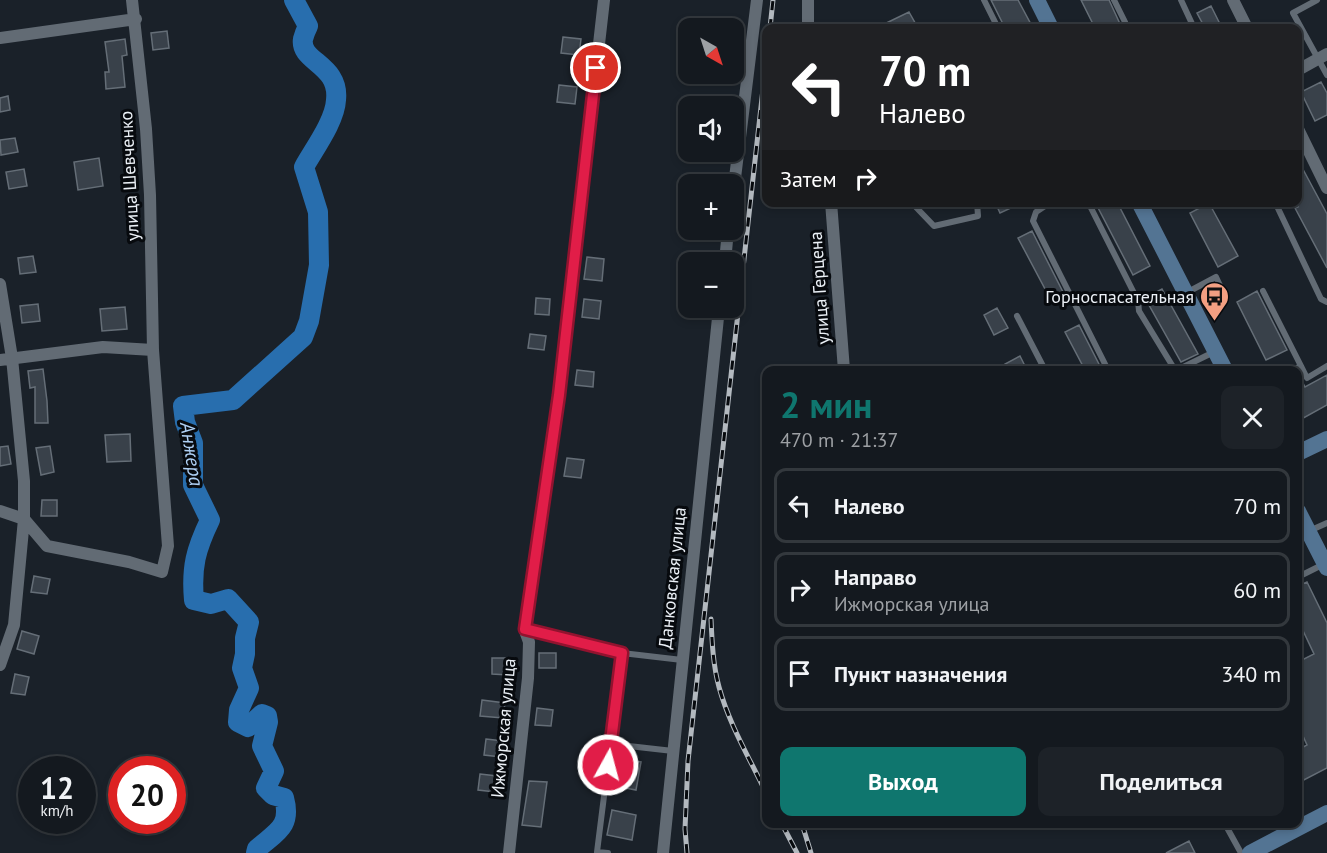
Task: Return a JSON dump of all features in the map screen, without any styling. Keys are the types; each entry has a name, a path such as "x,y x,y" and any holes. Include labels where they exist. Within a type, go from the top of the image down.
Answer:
{"main road":[{"path":"1037,0 1049,24"},
{"path":"1142,207 1223,366"},
{"path":"1302,451 1327,439"},
{"path":"1302,519 1326,566"},
{"path":"1302,826 1327,813"},
{"path":"1250,853 1298,828"}],"street":[{"name":"улица Шевченко","path":"24,519 46,546 129,562 162,572 168,546 153,350 150,195 136,20 132,0"},
{"name":"Ижморская улица","path":"509,853 528,678 529,642 524,629 559,395 604,0"},
{"path":"735,174 757,0"},
{"path":"808,0 808,24"},
{"path":"1233,0 1246,24"},
{"path":"0,38 136,20"},
{"path":"1302,68 1323,57"},
{"path":"1302,137 1327,187"},
{"name":"улица Герцена","path":"831,207 844,366"},
{"path":"0,284 6,359 24,481 24,519 14,626 0,665"},
{"name":"Данковская улица","path":"663,853 718,318"},
{"path":"6,359 103,347 153,350"},
{"path":"0,511 24,519"}],"lane":[{"path":"984,0 996,24"},
{"path":"1114,0 1125,22"},
{"path":"1181,0 1192,24"},
{"path":"1300,24 1293,13 1317,0"},
{"path":"1302,26 1323,57 1327,75"},
{"path":"916,207 934,226 978,216 977,207"},
{"path":"1044,207 1035,212 1033,221 1106,366"},
{"path":"1091,207 1138,301 1139,311 1173,366"},
{"path":"1277,207 1321,299 1327,302"},
{"path":"1185,293 1216,277 1223,292"},
{"path":"1263,291 1301,366"},
{"path":"1017,316 1043,366"},
{"path":"1184,366 1215,351"},
{"path":"1302,368 1307,378 1327,366"},
{"path":"1308,532 1327,523"},
{"path":"1302,575 1326,566"},
{"path":"524,629 622,653 682,660"},
{"path":"608,853 597,852 622,653"},
{"path":"611,744 673,752"},
{"path":"1227,828 1241,853"}],"building":[{"path":"991,0 1018,0 1031,24 1003,24"},
{"path":"1081,0 1109,0 1120,24 1093,24"},
{"path":"1211,6 1220,24 1203,24 1197,13"},
{"path":"909,12 916,24 884,24"},
{"path":"167,31 169,48 153,50 151,33"},
{"path":"563,37 581,39 579,55 561,53"},
{"path":"125,39 127,55 122,56 125,87 106,89 105,72 109,72 105,42"},
{"path":"1321,82 1327,93 1327,115 1315,121 1302,92"},
{"path":"559,85 577,87 575,104 557,102"},
{"path":"8,96 10,110 0,112 0,98"},
{"path":"15,138 18,152 1,155 0,140"},
{"path":"99,158 103,186 78,190 74,162"},
{"path":"1302,167 1327,214 1327,268 1295,208 1302,207"},
{"path":"24,169 27,186 9,189 6,172"},
{"path":"997,207 1013,207 1000,213"},
{"path":"1098,207 1120,207 1150,266 1133,275"},
{"path":"1201,207 1211,207 1238,256 1218,267 1190,213"},
{"path":"1032,231 1066,298 1053,304 1018,238"},
{"path":"33,256 36,272 20,274 18,258"},
{"path":"587,257 604,259 602,281 584,279"},
{"path":"1162,289 1198,354 1181,362 1145,298"},
{"path":"1257,291 1287,350 1266,360 1237,302"},
{"path":"536,298 550,299 549,315 535,314"},
{"path":"584,299 601,301 599,319 582,317"},
{"path":"38,304 40,321 22,323 20,306"},
{"path":"125,307 127,329 102,331 100,309"},
{"path":"997,308 1008,328 994,335 984,315"},
{"path":"1079,325 1100,366 1083,366 1065,332"},
{"path":"530,334 546,336 544,350 528,348"},
{"path":"1020,356 1025,366 1006,366 1005,364"},
{"path":"43,369 48,423 35,423 35,387 30,388 28,371"},
{"path":"577,370 594,372 593,387 575,385"},
{"path":"1327,375 1327,405 1302,419 1302,381 1305,387"},
{"path":"130,434 131,461 107,462 105,435"},
{"path":"8,446 11,464 0,466 0,447"},
{"path":"50,446 54,472 41,475 36,448"},
{"path":"567,458 584,460 581,478 564,476"},
{"path":"42,500 57,500 57,516 41,516"},
{"path":"34,576 50,579 47,594 31,592"},
{"path":"1307,582 1327,623 1327,768 1302,781 1302,748 1307,745 1302,734 1302,660 1314,654 1302,628 1302,584"},
{"path":"22,631 39,636 34,654 17,649"},
{"path":"539,653 556,653 556,668 539,668"},
{"path":"492,658 509,658 508,675 492,674"},
{"path":"15,674 29,677 25,695 11,693"},
{"path":"482,700 505,703 503,718 480,716"},
{"path":"537,708 553,710 551,726 535,725"},
{"path":"486,739 503,741 501,757 484,755"},
{"path":"620,759 641,762 636,790 615,786"},
{"path":"480,774 497,776 495,792 478,790"},
{"path":"529,781 547,782 541,827 522,825"},
{"path":"612,810 636,815 632,840 607,835"},
{"path":"1189,841 1195,853 1166,853"}],"waterway":[{"name":"Анжера","path":"256,853 257,849 281,828 286,816 286,808 284,798 273,795 266,788 274,771 262,746 268,722 267,716 262,714 248,727 238,722 239,710 249,688 242,668 249,622 228,599 211,604 194,600 193,578 196,558 210,520 193,485 193,443 185,422 183,406 233,400 303,337 309,321 319,265 318,212 304,167 332,117 336,88 326,71 303,47 303,39 308,26 294,0"}],"railway":[{"path":"770,24 773,0"},
{"path":"687,853 685,829 688,761 762,98"},
{"path":"711,619 714,662 723,701 762,785"},
{"path":"784,828 797,853"},
{"path":"803,828 811,853"}],"place":[{"name":"Горноспасательная","path":"1215,322"}],"route":[{"path":"596,68 559,395 525,629 622,653 608,765"}]}
